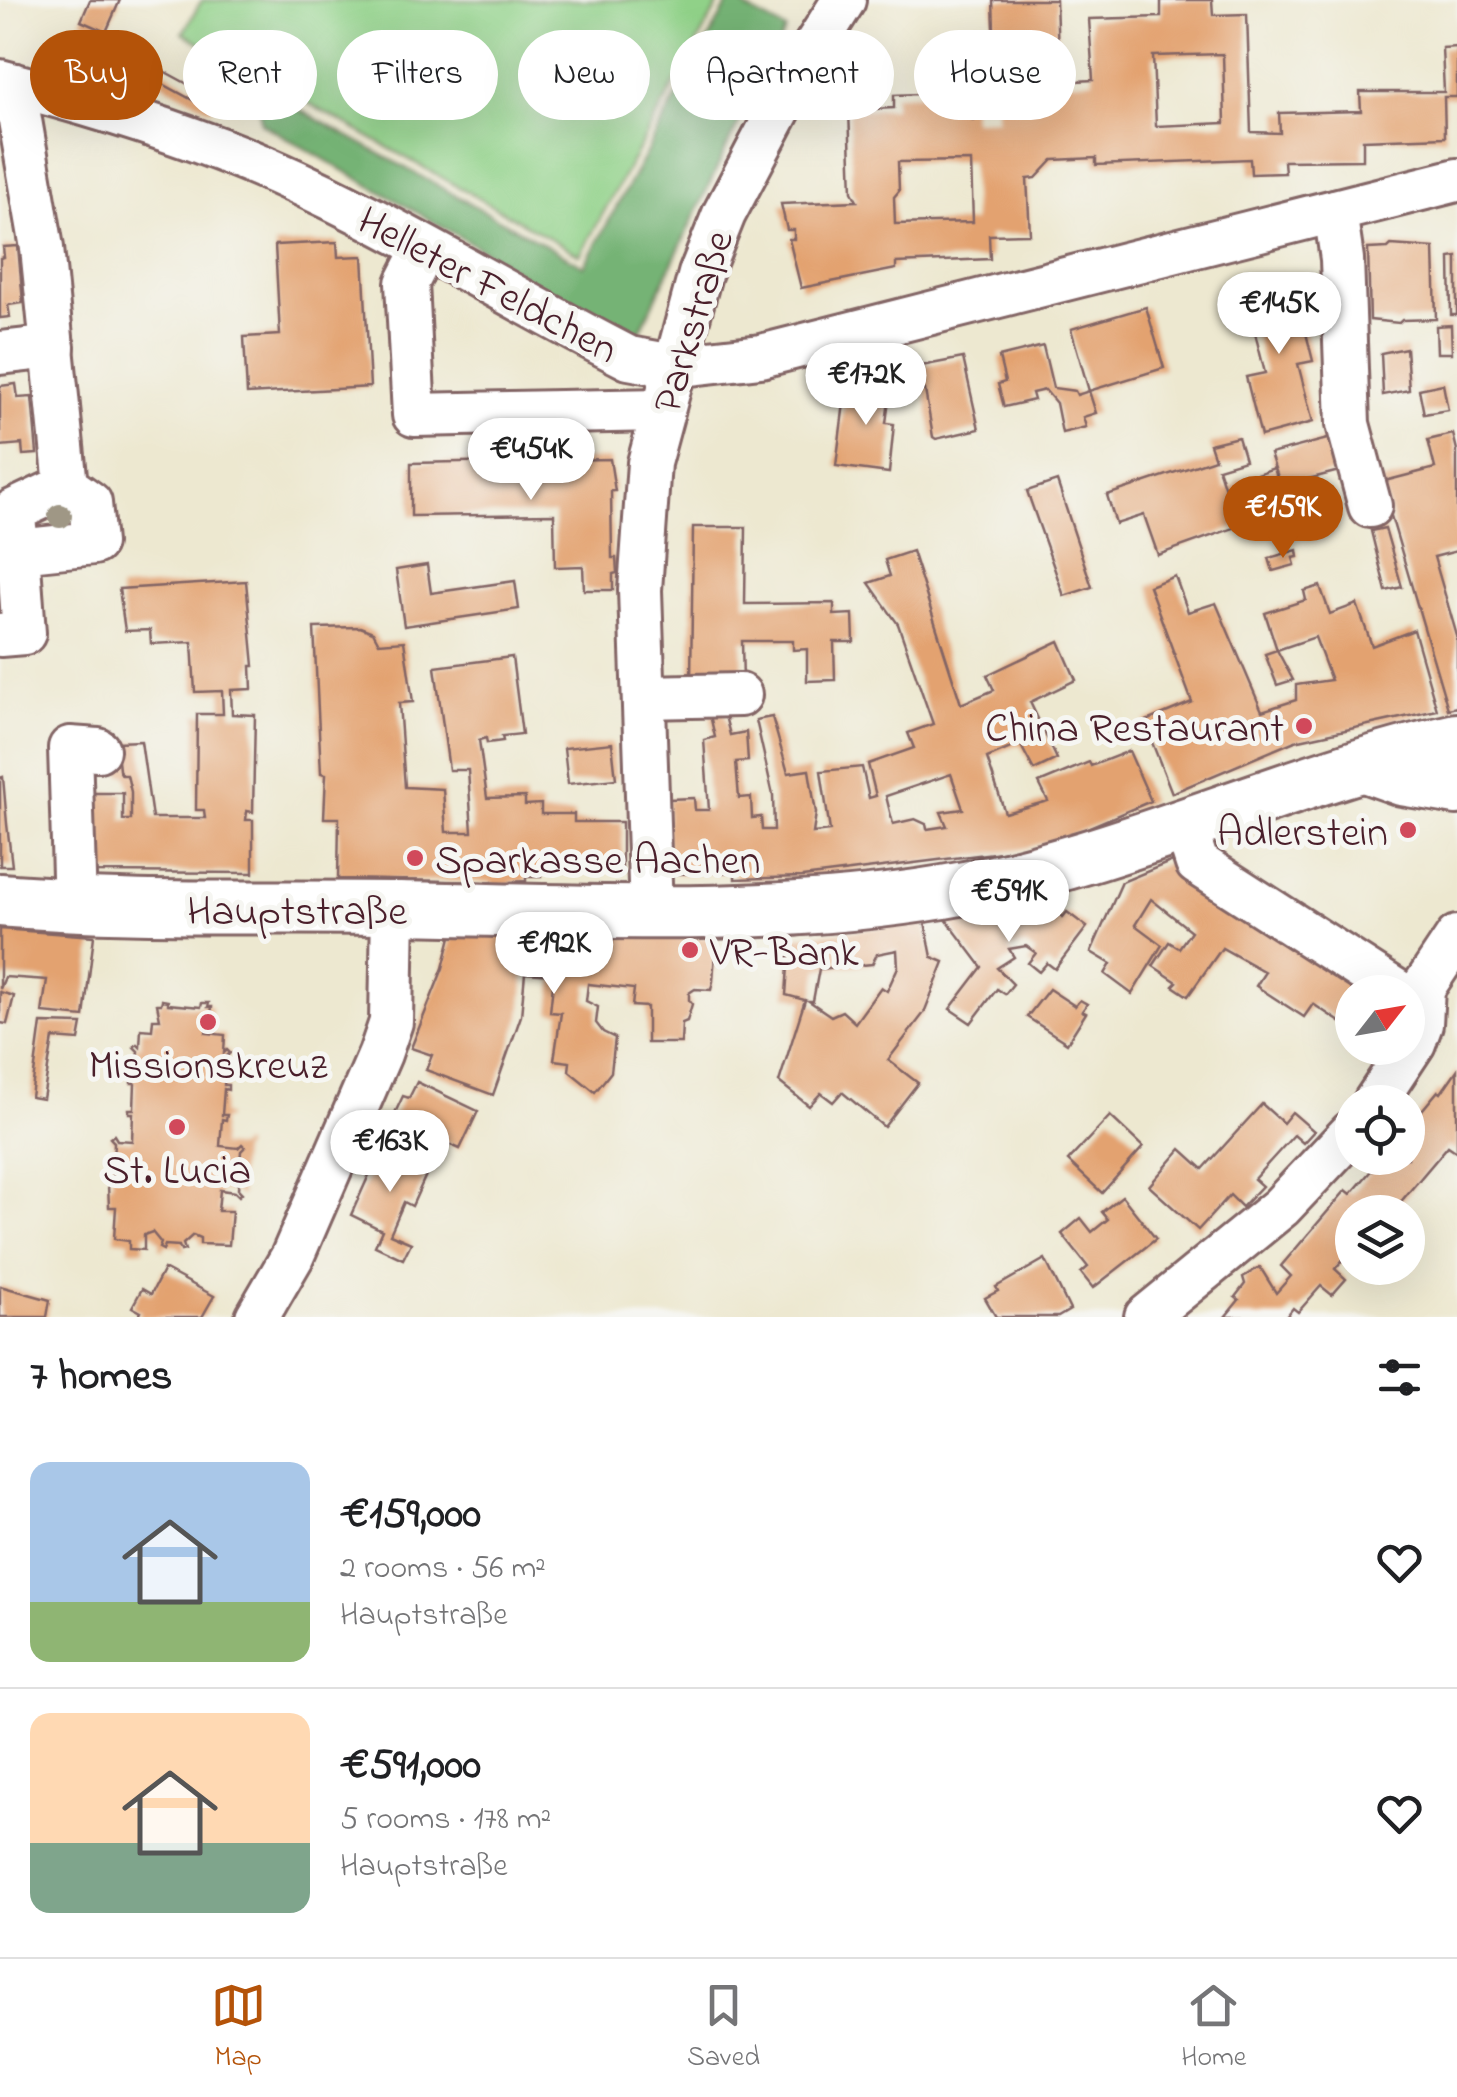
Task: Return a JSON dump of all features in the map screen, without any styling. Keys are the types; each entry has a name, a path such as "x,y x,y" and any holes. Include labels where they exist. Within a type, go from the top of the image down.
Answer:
{"main road":[{"name":"Hauptstraße","path":"0,900 75,906 651,912 865,902 945,891 1128,846 1364,766 1457,740"},
{"path":"1364,766 1402,779 1457,788"}],"street":[{"name":"Parkstraße","path":"651,912 640,590 649,463 700,274 724,214 801,68 844,0"},
{"name":"Helleter Feldchen","path":"7,83 128,117 221,150 382,224 629,358 674,366 761,356 1457,180"},
{"path":"7,83 42,248 66,486 90,503 94,543 18,551"},
{"path":"1335,211 1342,259 1348,424 1370,506"},
{"path":"425,248 406,282 414,415 662,410"},
{"path":"0,353 53,347"},
{"path":"0,635 24,633 13,511 66,486"},
{"path":"644,697 740,695"},
{"path":"75,906 70,748 98,750"},
{"path":"1184,826 1197,863 1371,975"},
{"path":"257,1317 292,1257 380,1054 390,1022 393,908"},
{"path":"1425,985 1457,937"},
{"path":"1146,1317 1282,1206 1335,1150"}],"green space":[{"path":"202,0 721,0 704,30 670,30 670,92 580,255 339,120 498,120 498,30 337,30 337,119 317,108 317,30 185,30"},
{"path":"730,0 739,0 747,9 786,30 714,30"},
{"path":"670,109 670,120 740,120 637,338 592,323 493,256 261,120 317,119 584,266"}],"building":[{"path":"90,0 120,0 107,30 81,21"},
{"path":"993,0 1056,0 1057,30 994,30"},
{"path":"1161,0 1212,0 1213,15 1247,14 1251,132 1280,133 1279,113 1361,111 1360,92 1444,92 1442,48 1457,47 1457,97 1444,97 1445,137 1363,140 1363,160 1284,161 1285,173 1251,174 1250,159 1096,165 1096,158 1053,160 1036,178 1027,179 1030,234 989,235 990,259 896,263 896,269 801,288 789,239 794,239 794,230 787,230 781,204 857,201 852,192 849,120 894,120 894,95 914,94 914,120 1076,120 1076,81 1093,80 1089,19 1161,17","holes":["1223,54 1225,123 1156,126 1153,56","971,161 973,222 895,224 898,162"]},
{"path":"163,71 183,82 183,95 163,84"},
{"path":"337,242 338,257 363,256 370,387 247,394 244,337 280,335 275,245"},
{"path":"1391,245 1434,248 1436,319 1399,323 1370,320 1368,249"},
{"path":"18,246 23,303 8,305 10,317 0,318 0,258 4,257 3,247"},
{"path":"1457,257 1457,315 1451,315 1450,258"},
{"path":"1292,277 1313,361 1298,364 1313,422 1261,436 1246,377 1265,373 1244,289"},
{"path":"1146,307 1164,368 1089,391 1071,329"},
{"path":"1451,325 1452,353 1437,353 1436,326"},
{"path":"1043,346 1053,388 1075,391 1077,395 1089,391 1096,413 1083,417 1086,427 1062,433 1056,403 1045,390 1032,393 1034,400 1004,407 998,384 1005,382 999,357"},
{"path":"1406,348 1409,390 1383,395 1381,353"},
{"path":"963,358 979,429 936,439 925,390 911,394 905,365"},
{"path":"847,379 891,385 886,423 894,424 889,473 836,466"},
{"path":"16,384 18,398 32,397 37,454 23,455 22,444 0,446 0,386"},
{"path":"1443,384 1448,410 1424,414 1419,389"},
{"path":"1453,434 1457,450 1457,551 1434,557 1457,636 1457,707 1448,709 1381,482 1435,468 1428,440"},
{"path":"1238,437 1245,460 1218,468 1225,489 1237,485 1236,481 1274,468 1287,509 1158,555 1144,515 1116,524 1107,495 1215,459 1210,444"},
{"path":"1335,437 1343,470 1281,486 1270,454"},
{"path":"610,459 615,491 611,491 612,558 616,558 617,573 613,574 613,590 584,590 583,566 555,567 554,514 411,516 411,463"},
{"path":"1057,481 1092,587 1064,596 1027,491"},
{"path":"693,527 746,527 745,604 834,603 834,615 853,614 854,642 834,642 835,680 807,681 807,649 793,650 793,641 742,641 743,682 691,682"},
{"path":"1385,528 1402,587 1386,591 1371,531"},
{"path":"1297,550 1295,565 1273,571 1269,558"},
{"path":"912,551 961,704 994,690 987,675 1059,641 1076,680 1030,702 1057,759 1034,770 1020,744 987,758 1005,813 1048,801 1039,783 1089,762 1091,766 1129,751 1151,801 1066,837 1018,850 802,877 735,879 735,872 676,874 675,855 667,856 668,799 694,798 695,810 709,810 704,740 715,737 710,715 724,712 730,735 746,732 748,761 736,762 739,798 751,797 752,818 761,817 762,830 774,830 773,795 756,720 772,717 788,773 809,770 816,813 813,833 830,831 821,771 862,767 869,798 876,796 868,764 914,748 908,733 933,724 898,624 869,583 890,576 885,560","holes":["951,774 963,809 941,812 947,826 927,829 926,824 915,819 893,824 886,796"]},
{"path":"427,565 431,593 515,581 519,609 404,626 396,570"},
{"path":"1175,576 1188,612 1216,603 1262,711 1296,700 1296,685 1331,680 1315,637 1277,650 1265,613 1306,600 1304,591 1320,586 1330,614 1357,604 1372,646 1414,630 1437,710 1295,741 1172,793 1144,722 1192,702 1149,586"},
{"path":"246,581 254,666 252,689 231,690 232,714 255,715 253,812 247,811 246,820 253,820 253,873 92,872 93,793 123,793 123,820 131,820 131,792 127,775 119,770 116,742 141,741 152,818 205,818 204,810 196,810 197,714 223,714 222,691 195,692 192,642 151,644 150,630 125,631 119,589"},
{"path":"360,627 373,632 379,643 404,641 413,702 399,703 405,787 443,789 446,832 472,832 468,770 449,770 435,667 512,657 522,734 502,736 503,741 479,740 487,798 525,797 525,805 541,804 541,814 574,814 574,822 622,822 622,871 541,872 541,877 492,886 492,882 338,879 339,818 324,818 326,774 321,773 314,628"},
{"path":"1277,650 1293,680 1277,685 1265,654"},
{"path":"612,743 616,779 568,784 564,748"},
{"path":"3,777 12,866 0,866"},
{"path":"1175,860 1355,975 1335,975 1335,1019 1313,1004 1304,1017 1256,986 1265,972 1222,948 1188,996 1173,986 1177,982 1153,966 1169,942 1179,948 1191,931 1151,899 1135,925 1162,945 1132,994 1105,974 1111,964 1091,952 1122,882"},
{"path":"1036,899 1063,917 1067,912 1087,927 1055,969 1047,963 1039,972 1028,963 1036,953 1026,946 1009,949 1014,957 997,968 1013,984 1005,994 997,989 971,1023 950,1009 982,967 942,914"},
{"path":"924,917 932,957 944,962 924,1013 888,1060 918,1083 884,1127 842,1092 833,1102 821,1093 809,1106 779,1082 805,1000 786,995 790,937 878,928","holes":["897,950 898,967 887,991 881,987 855,1023 842,1011 831,1016 809,1001 813,1001 819,969 872,964 877,954"]},
{"path":"0,929 94,936 84,1017 42,1013 47,980 5,977 0,989"},
{"path":"453,929 716,938 713,981 711,990 695,989 689,993 692,1004 687,1021 682,1023 681,1043 647,1043 647,1007 632,1006 634,989 588,984 586,1001 598,1007 596,1023 615,1038 611,1072 595,1092 569,1071 570,1062 554,1060 561,1013 550,1012 554,975 525,973 521,1016 493,1095 426,1070 432,1055 411,1048 443,968"},
{"path":"1049,989 1075,1006 1080,1000 1087,1004 1082,1011 1086,1013 1067,1043 1027,1017"},
{"path":"0,992 14,996 7,1024 0,1023"},
{"name":"St. Lucia","path":"162,1000 201,1007 202,1003 209,1003 208,1007 212,1007 206,1033 225,1035 224,1053 230,1053 226,1057 224,1085 228,1085 228,1090 224,1089 222,1115 227,1115 226,1120 222,1119 220,1146 245,1147 241,1151 238,1189 242,1193 239,1196 220,1190 218,1211 232,1211 229,1245 200,1244 200,1238 193,1235 183,1244 185,1250 165,1245 163,1250 152,1232 144,1235 144,1250 129,1249 129,1241 114,1239 116,1207 109,1207 108,1185 112,1183 114,1142 110,1138 114,1135 117,1140 132,1141 133,1113 129,1109 134,1109 135,1083 131,1079 136,1079 138,1051 134,1047 140,1047 141,1029 152,1030 153,1019 160,1019 157,1004"},
{"path":"41,1023 82,1024 79,1040 53,1038 43,1099 31,1097"},
{"path":"1457,1070 1457,1152 1448,1146 1425,1173 1425,1107 1438,1091 1441,1093"},
{"path":"417,1082 478,1111 460,1149 396,1120 394,1115 403,1096 409,1098"},
{"path":"1262,1104 1283,1123 1292,1112 1314,1131 1303,1143 1294,1135 1254,1179 1262,1186 1242,1207 1230,1195 1198,1230 1149,1186 1181,1149 1203,1169"},
{"path":"1110,1116 1143,1147 1102,1193 1068,1161"},
{"path":"383,1144 430,1166 412,1206 404,1202 390,1234 411,1243 403,1259 375,1246 382,1230 351,1215"},
{"path":"1367,1175 1423,1175 1406,1195 1342,1195 1346,1190 1351,1194"},
{"path":"1122,1196 1156,1239 1093,1288 1081,1273 1088,1267 1062,1234 1081,1218 1092,1232 1108,1219 1102,1212"},
{"path":"1335,1203 1335,1285 1341,1285 1332,1295 1321,1286 1298,1312 1293,1308 1286,1317 1225,1317 1239,1300 1235,1297 1245,1284 1243,1277 1260,1267 1276,1293 1291,1276 1281,1266"},
{"path":"1045,1259 1070,1310 1058,1317 996,1317 985,1298 998,1291 996,1287"},
{"path":"164,1269 214,1296 202,1317 138,1317 141,1312 132,1307 142,1289 151,1294"},
{"path":"0,1286 50,1300 47,1317 0,1317"}],"place":[{"name":"China Restaurant","path":"1304,726"},
{"name":"Adlerstein","path":"1408,830"},
{"name":"Sparkasse Aachen","path":"415,858"},
{"name":"VR-Bank","path":"690,950"},
{"name":"Missionskreuz","path":"208,1022"},
{"name":"St. Lucia","path":"177,1127"}]}
